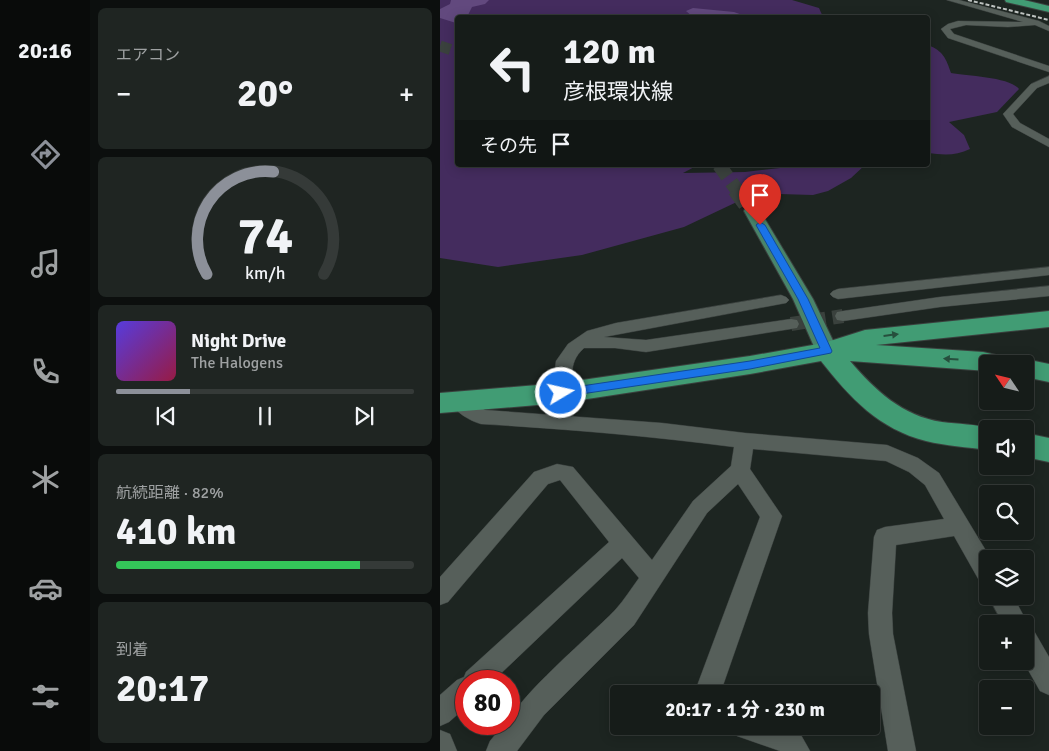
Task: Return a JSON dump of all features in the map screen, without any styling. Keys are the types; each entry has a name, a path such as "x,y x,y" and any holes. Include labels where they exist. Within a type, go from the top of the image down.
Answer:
{"highway":[{"path":"1010,0 1049,5"},
{"path":"1022,0 1049,5"},
{"path":"1039,0 1049,5"},
{"path":"450,402 561,393 750,365 827,351 865,338 1049,319"},
{"path":"827,351 979,361"},
{"path":"827,351 858,388 882,411 916,427 979,438"},
{"path":"1034,370 1049,373"},
{"path":"1034,447 1049,450"}],"main road":[{"path":"752,211 803,299 827,351"}],"street":[{"path":"951,0 1036,23 1049,29"},
{"path":"1036,23 1010,25 958,23 949,25 945,29 951,36 1049,69"},
{"path":"1049,80 1034,86 1008,114 1016,125 1049,144"},
{"path":"838,294 1049,271"},
{"path":"843,316 940,302 1049,291"},
{"path":"561,393 565,362 578,344 603,330 782,300"},
{"path":"578,344 614,342 653,346 791,324"},
{"path":"450,402 481,417 558,421 662,430 745,441 887,453 920,468 932,479 979,559"},
{"path":"500,751 534,706 625,617 700,507 740,470 745,441"},
{"path":"709,685 771,516 740,470"},
{"path":"440,594 541,478 562,472 566,473 622,543 653,578"},
{"path":"902,751 880,634 885,537 960,526"},
{"path":"487,670 622,543"},
{"path":"1034,656 1049,682"},
{"path":"440,713 455,699"},
{"path":"777,735 787,738 796,751"},
{"path":"440,744 443,751"}],"shaded area":[{"path":"440,0 792,0 819,8 822,15 455,15 455,167 694,167 683,173 745,172 789,167 863,167 851,178 828,191 813,195 779,194 741,200 684,227 582,255 498,267 440,258"},
{"path":"451,0 489,0 485,4 472,7 468,15 455,15 455,23 440,18 440,9 450,4"},
{"path":"693,8 734,12 742,15 691,15 686,11"},
{"path":"930,46 943,56 951,73 998,79 1019,89 997,112 949,122 964,135 970,149 960,153 930,153"}],"tunnel":[{"path":"440,46 455,51"},
{"path":"720,167 737,190"},
{"path":"736,189 752,211"},
{"path":"791,324 843,316"}],"railway":[{"path":"968,0 1049,20"}],"route":[{"path":"561,393 750,365 827,351 803,299 760,225"}]}
